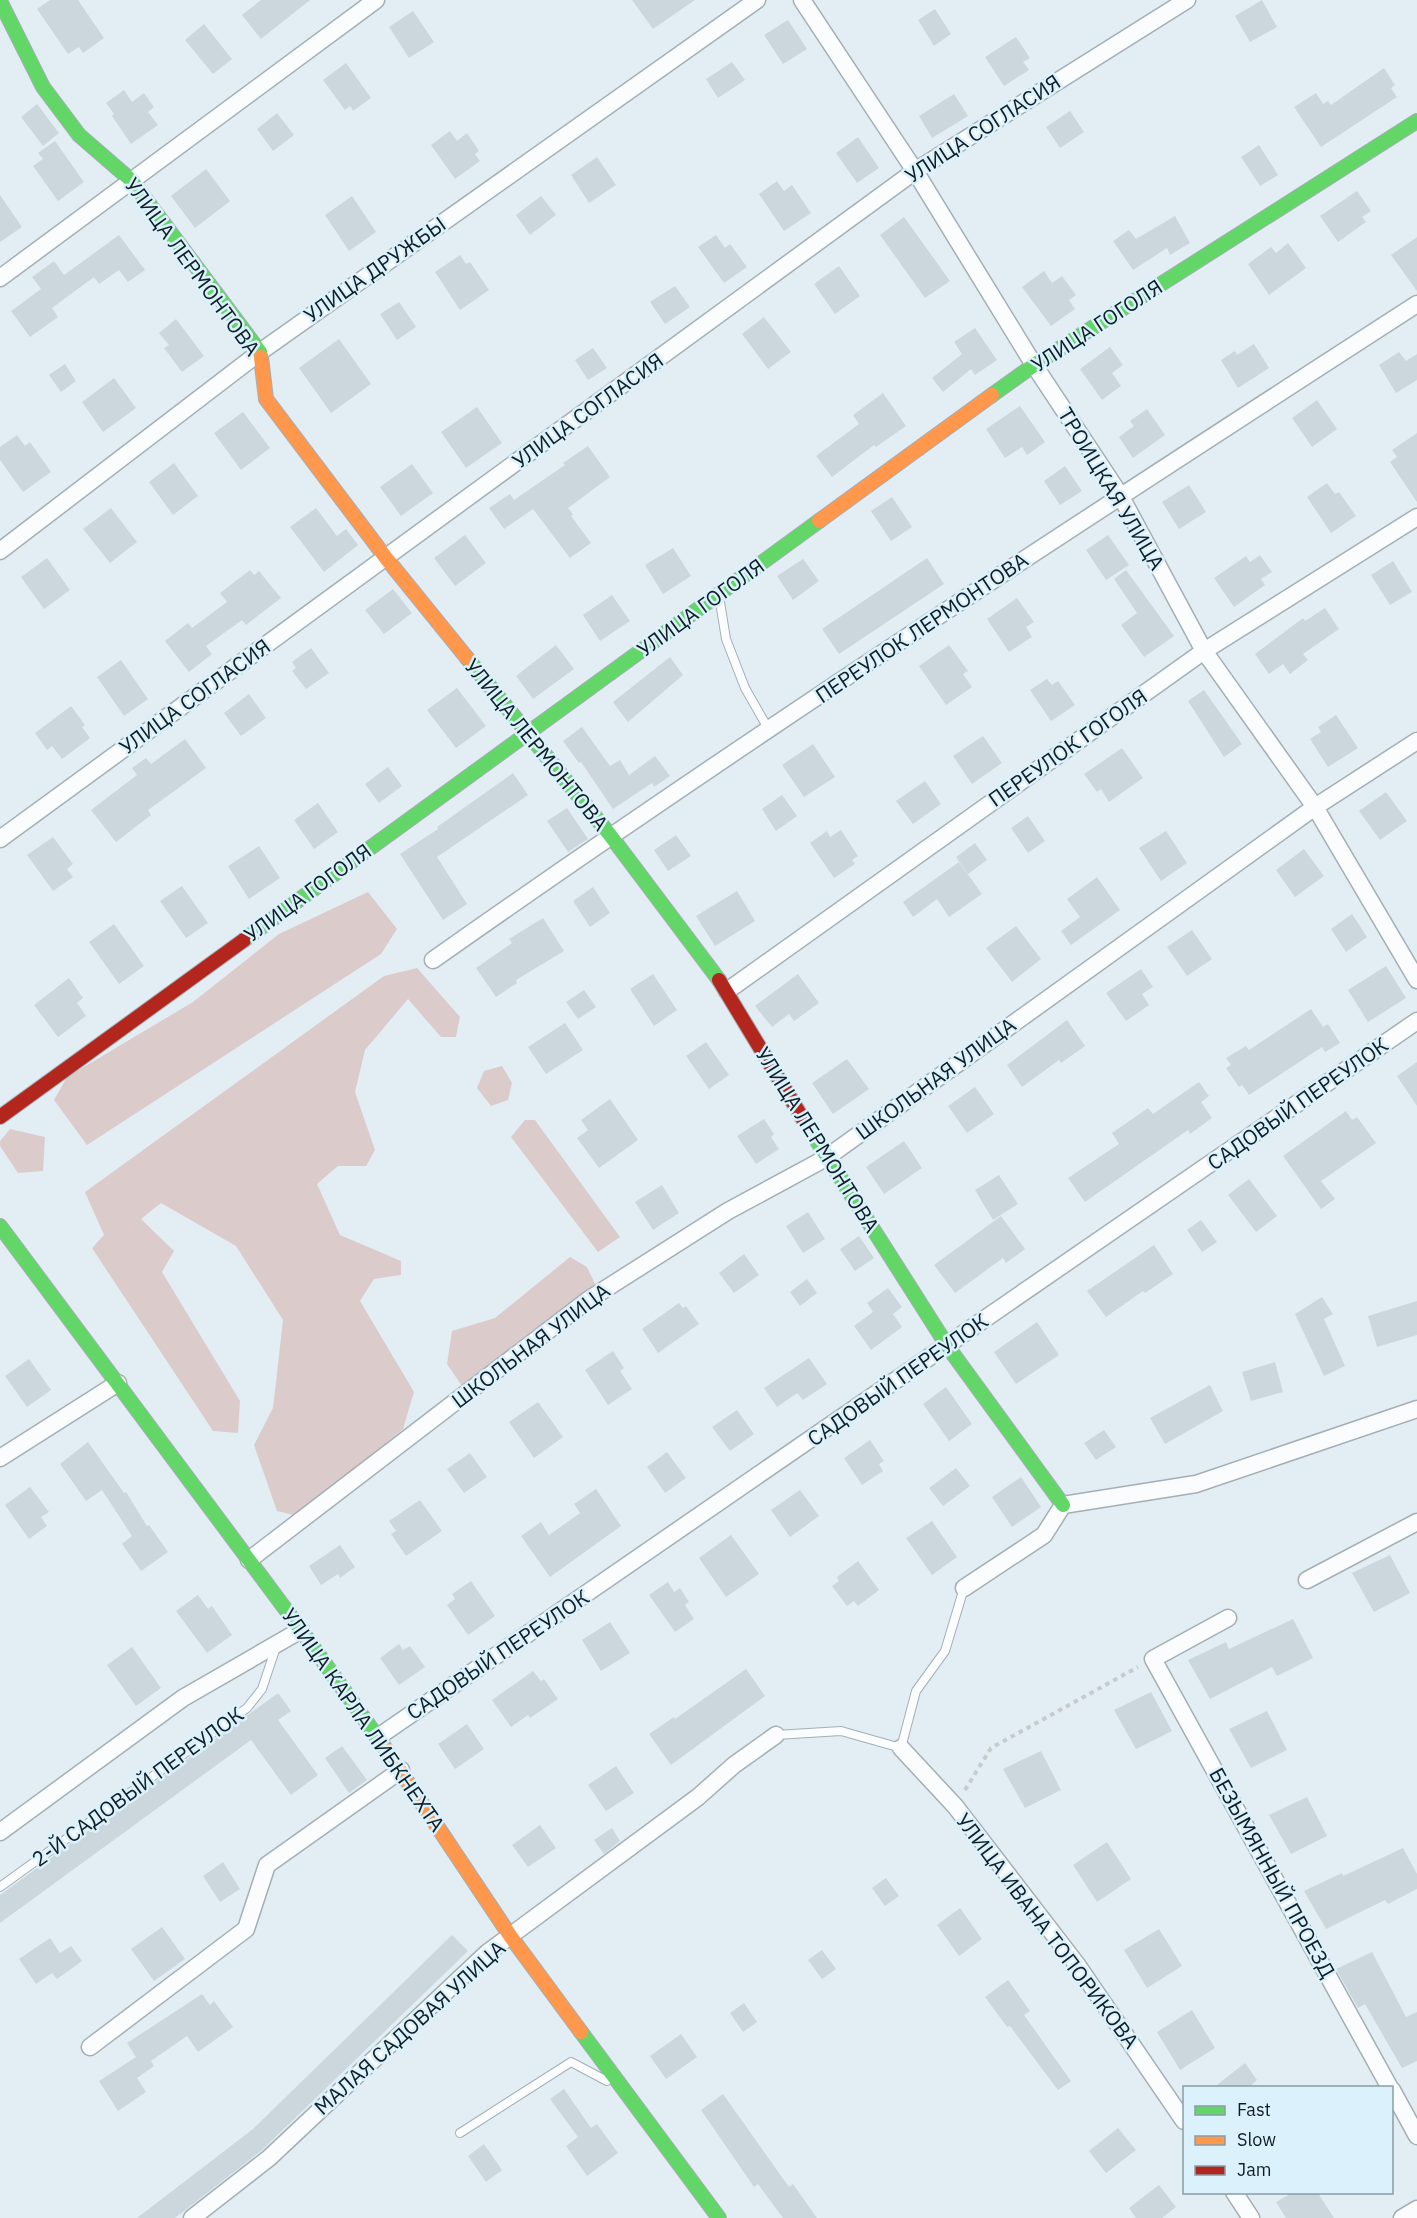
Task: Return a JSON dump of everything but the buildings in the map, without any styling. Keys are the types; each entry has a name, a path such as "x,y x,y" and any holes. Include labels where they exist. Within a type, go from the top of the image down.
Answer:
{"street":[{"path":"0,278 376,0"},
{"name":"УЛИЦА ДРУЖБЫ","path":"0,550 260,352 757,0"},
{"name":"ТРОИЦКАЯ УЛИЦА","path":"802,0 915,171 1034,365 1120,495 1204,651 1315,807 1417,980"},
{"name":"УЛИЦА СОГЛАСИЯ","path":"0,839 915,171 1187,0"},
{"name":"УЛИЦА ЛЕРМОНТОВА","path":"0,1 43,87 79,135 132,181 260,352 266,399 386,558 610,835 727,991 826,1158 948,1347 1063,1505"},
{"name":"УЛИЦА ГОГОЛЯ","path":"0,1117 1034,365 1417,121"},
{"name":"ПЕРЕУЛОК ЛЕРМОНТОВА","path":"433,960 610,835 1120,495 1417,304"},
{"name":"ПЕРЕУЛОК ГОГОЛЯ","path":"727,991 1204,651 1417,517"},
{"name":"ШКОЛЬНАЯ УЛИЦА","path":"249,1560 588,1300 728,1211 826,1158 1315,807 1417,741"},
{"name":"САДОВЫЙ ПЕРЕУЛОК","path":"378,1737 948,1347 1417,1021"},
{"name":"УЛИЦА КАРЛА ЛИБКНЕХТА","path":"0,1226 301,1630 401,1770 511,1937 719,2218"},
{"path":"0,1458 118,1383"},
{"path":"964,1588 1044,1535 1063,1505 1196,1484 1417,1409"},
{"path":"1307,1580 1417,1522"},
{"path":"1153,1659 1228,1617"},
{"path":"0,1832 183,1698 301,1630"},
{"name":"БЕЗЫМЯННЫЙ ПРОЕЗД","path":"1153,1659 1389,2086"},
{"name":"МАЛАЯ САДОВАЯ УЛИЦА","path":"192,2218 269,2158 487,1953 698,1797 734,1765 776,1735"},
{"name":"УЛИЦА ИВАНА ТОПОРИКОВА","path":"901,1748 955,1806 1078,1966 1183,2118"},
{"path":"90,2047 246,1929 267,1865 401,1770"},
{"name":"БЕЗЫМЯННЫЙ ПРОЕЗД","path":"1393,2093 1417,2136"},
{"path":"1235,2194 1251,2218"},
{"path":"1402,2218 1417,2210"}],"lane":[{"path":"718,595 726,639 745,688 769,730"},
{"path":"776,1735 841,1731 901,1748 916,1691 945,1651 964,1588"},
{"name":"2-Й САДОВЫЙ ПЕРЕУЛОК","path":"0,1887 247,1708 262,1689 277,1644"},
{"path":"460,2133 571,2062 624,2089"}],"path":[{"path":"955,1806 991,1748 1153,1659"}],"shaded area":[{"path":"368,892 397,929 381,954 87,1145 54,1100 67,1077 193,1002 279,934"},
{"path":"417,968 460,1017 456,1037 441,1037 408,999 365,1050 355,1092 375,1150 366,1166 338,1166 317,1184 340,1235 401,1261 401,1275 374,1279 360,1301 414,1392 403,1429 298,1516 277,1511 254,1445 273,1408 283,1320 236,1246 161,1203 141,1219 174,1251 162,1272 240,1401 238,1433 213,1431 92,1248 104,1235 85,1192 384,976"},
{"path":"502,1066 512,1083 508,1100 491,1106 477,1088 484,1071"},
{"path":"525,1120 535,1120 620,1237 598,1252 511,1137"},
{"path":"10,1129 45,1137 43,1171 18,1173 0,1146 0,1141"},
{"path":"570,1257 587,1267 596,1286 462,1386 447,1364 452,1331 495,1318"}],"traffic: fast":[{"path":"0,1 43,87 79,135 132,181 260,352 261,357"},
{"path":"992,395 1034,365 1417,121"},
{"path":"244,940 819,521"},
{"path":"467,658 610,835 719,980"},
{"path":"803,1119 948,1347 1063,1505"},
{"path":"0,1226 301,1630 383,1745"},
{"path":"581,2032 719,2218"}],"traffic: slow":[{"path":"261,357 266,399 386,558 467,658"},
{"path":"819,521 992,395"},
{"path":"383,1745 511,1937 581,2032"}],"traffic: jam":[{"path":"0,1117 244,940"},
{"path":"719,980 803,1119"}]}
